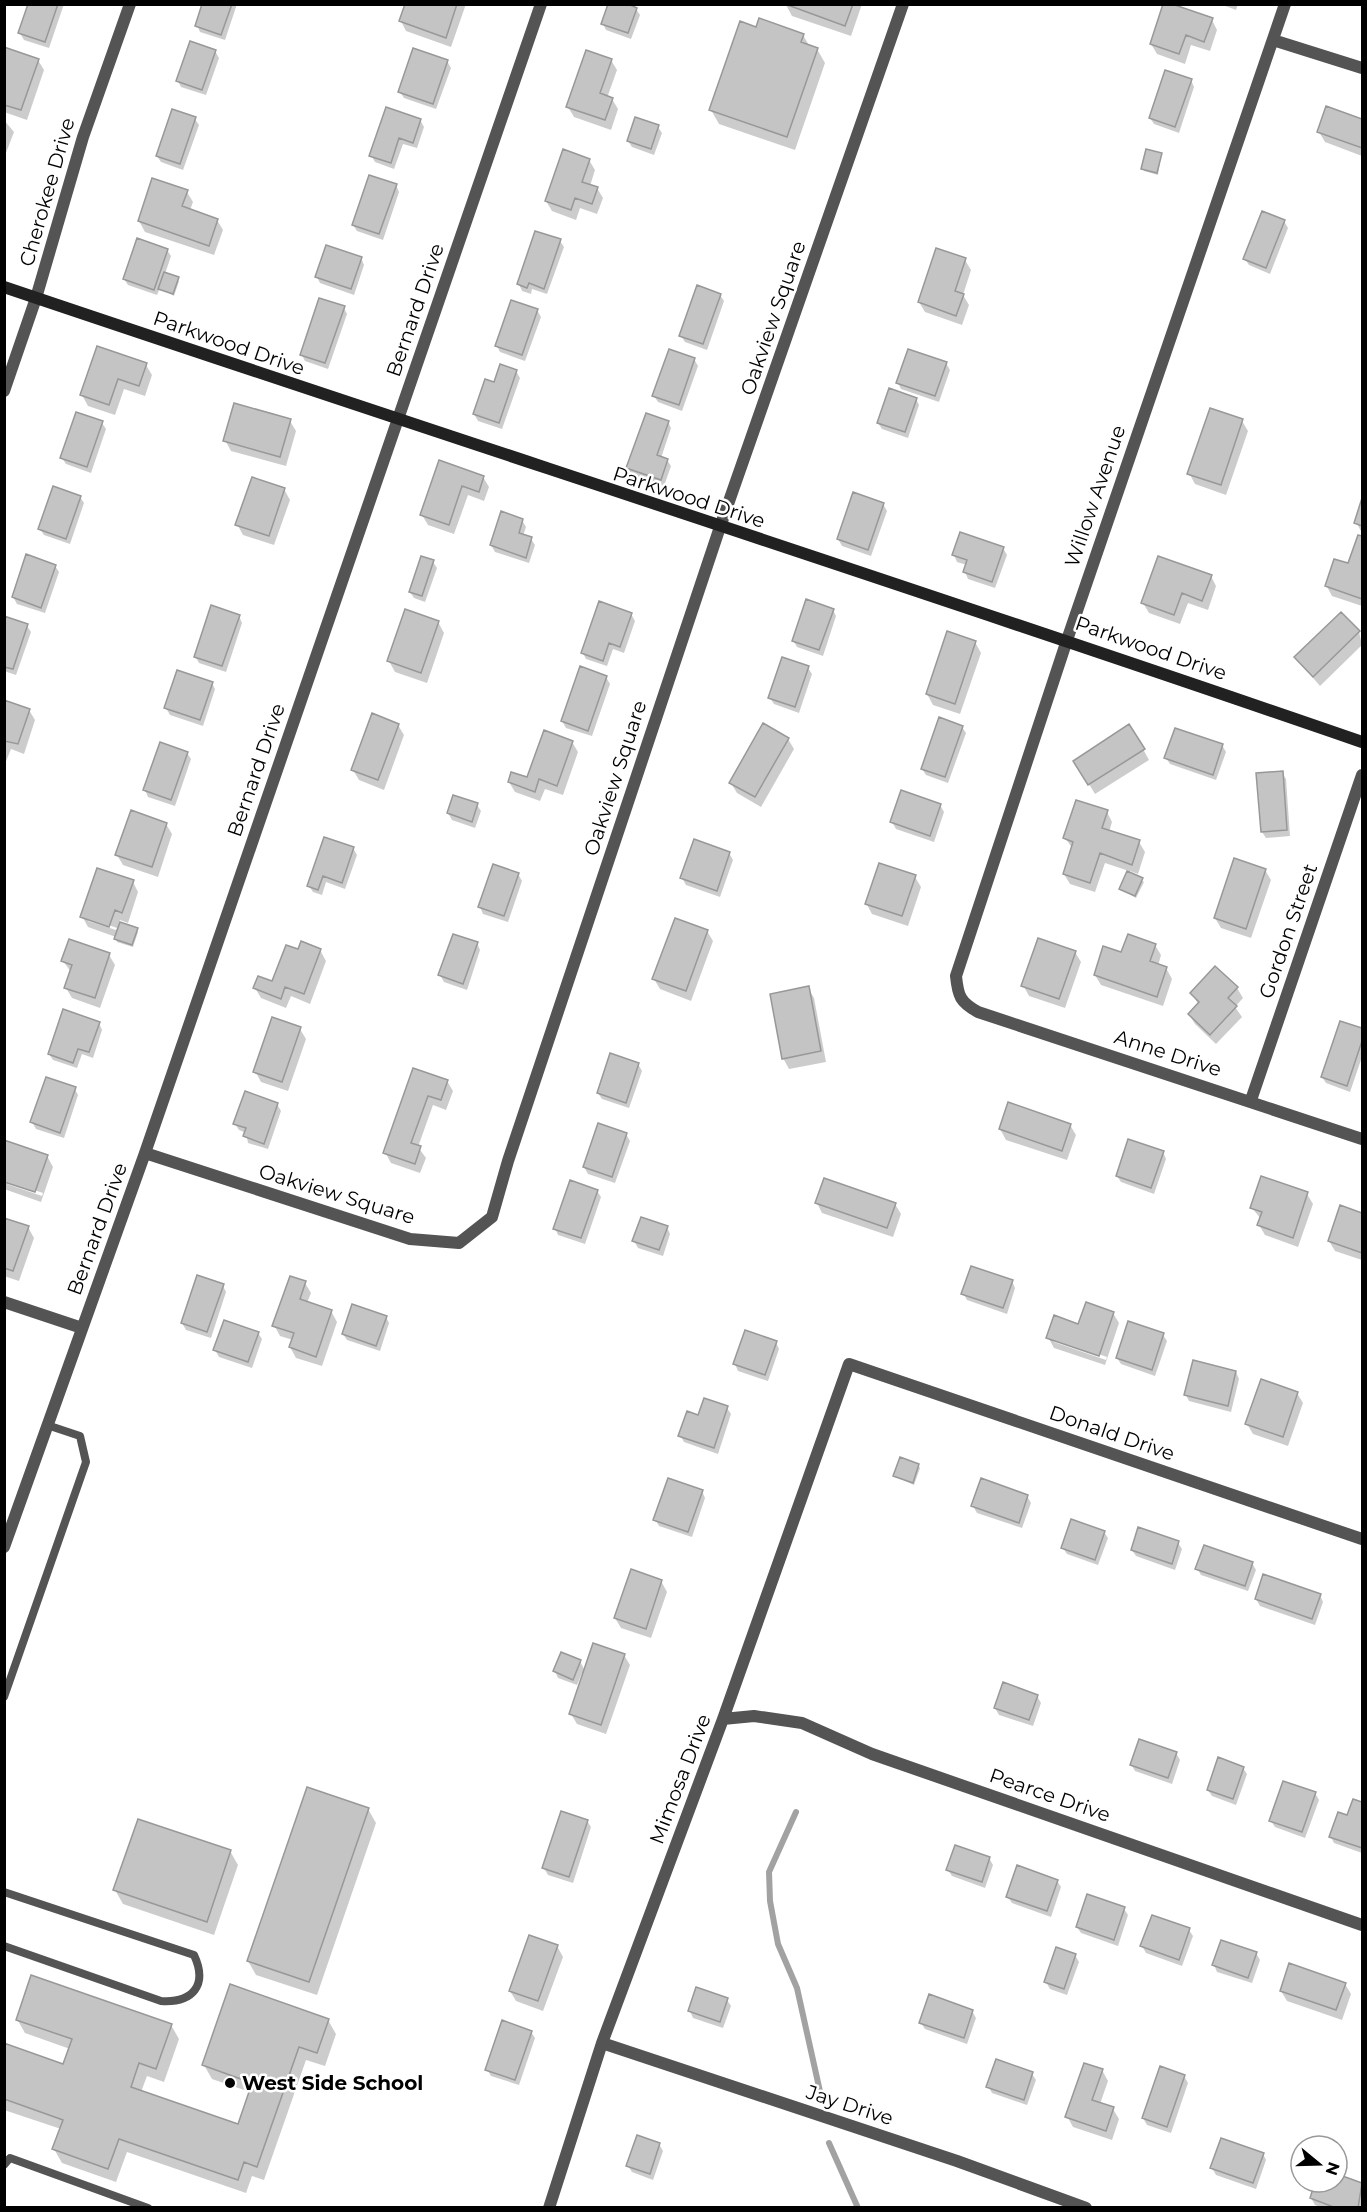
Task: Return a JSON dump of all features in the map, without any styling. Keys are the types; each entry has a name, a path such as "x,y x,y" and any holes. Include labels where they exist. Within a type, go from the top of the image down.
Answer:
{"street":[{"name":"Cherokee Drive","path":"4,392 36,298 83,137 130,4"},
{"name":"Bernard Drive","path":"4,1547 145,1153 541,4"},
{"name":"Oakview Square","path":"145,1153 410,1239 459,1243 492,1217 512,1149 720,527 903,4"},
{"name":"Willow Avenue","path":"962,1003 958,996 956,976 961,956 1285,4"},
{"path":"1273,40 1362,68"},
{"name":"Parkwood Drive","path":"4,287 397,420 1067,640 1362,742"},
{"name":"Gordon Street","path":"1251,1100 1362,775"},
{"name":"Anne Drive","path":"962,1003 978,1012 1251,1100 1362,1139"},
{"path":"4,1302 81,1328"},
{"name":"Donald Drive","path":"849,1364 1362,1539"},
{"name":"Mimosa Drive","path":"549,2208 602,2043 723,1719 849,1364"},
{"name":"Pearce Drive","path":"723,1719 754,1716 802,1723 872,1754 1362,1925"},
{"name":"Jay Drive","path":"602,2043 957,2161 1086,2208"}],"lane":[{"path":"4,1697 86,1462 80,1436 47,1425"},
{"path":"4,1892 194,1955 199,1967 198,1982 190,1998 179,2002 161,2001 4,1946"},
{"path":"6,2159 148,2208"}],"building":[{"path":"28,4 58,4 45,42 18,33"},
{"path":"202,4 232,4 221,35 195,26"},
{"path":"405,4 457,4 446,38 399,21"},
{"path":"608,4 628,4 637,8 628,33 601,24"},
{"path":"785,4 853,4 845,26"},
{"path":"1163,4 1172,4 1213,18 1204,42 1186,35 1179,54 1150,44"},
{"path":"759,18 804,34 801,42 818,48 787,137 709,110 740,21 756,27"},
{"path":"190,41 216,50 202,90 176,81"},
{"path":"4,47 39,59 21,110 4,105"},
{"path":"413,48 448,60 433,104 398,92"},
{"path":"586,50 612,59 600,93 613,98 605,120 566,107"},
{"path":"1165,70 1192,79 1175,127 1149,118"},
{"path":"1326,106 1362,119 1362,148 1317,132"},
{"path":"386,107 421,119 413,143 399,138 391,163 369,156"},
{"path":"172,109 196,117 180,164 156,156"},
{"path":"635,117 659,125 651,149 627,141"},
{"path":"563,149 590,159 582,182 598,187 592,204 575,198 571,210 545,201"},
{"path":"1146,149 1162,153 1157,173 1141,169"},
{"path":"369,175 397,184 379,234 352,225"},
{"path":"152,178 188,190 182,206 218,219 209,246 138,221"},
{"path":"1262,211 1285,220 1266,268 1243,259"},
{"path":"535,231 561,239 544,289 529,283 527,288 517,284"},
{"path":"137,238 168,249 154,290 123,279"},
{"path":"326,245 362,257 351,289 315,277"},
{"path":"936,248 966,258 955,291 964,294 956,316 918,302"},
{"path":"164,272 179,277 173,294 158,289"},
{"path":"697,285 721,294 703,344 679,336"},
{"path":"319,298 345,306 325,363 300,355"},
{"path":"511,300 538,309 522,355 495,346"},
{"path":"97,346 147,363 139,386 118,379 109,405 80,395"},
{"path":"669,349 695,358 679,405 652,396"},
{"path":"908,349 947,362 935,396 896,383"},
{"path":"500,364 517,370 499,423 473,414 485,379 494,382"},
{"path":"889,388 917,398 905,432 877,423"},
{"path":"234,403 291,419 280,457 223,441"},
{"path":"1210,408 1243,419 1221,485 1187,474"},
{"path":"76,412 103,421 87,467 60,458"},
{"path":"646,413 669,421 657,455 668,459 661,480 626,468"},
{"path":"439,460 484,476 479,492 462,486 449,525 420,515"},
{"path":"252,477 285,488 269,536 235,525"},
{"path":"53,486 81,496 66,539 38,529"},
{"path":"853,492 884,503 868,550 837,539"},
{"path":"1362,498 1362,526 1354,523"},
{"path":"501,511 523,519 519,533 532,537 526,558 490,545"},
{"path":"960,532 1004,547 992,582 963,572 967,560 952,555"},
{"path":"1358,535 1362,536 1362,599 1325,586 1334,559 1348,563"},
{"path":"26,554 56,565 41,608 12,597"},
{"path":"421,556 434,560 422,596 409,592"},
{"path":"1158,556 1212,575 1202,601 1182,593 1174,615 1141,603"},
{"path":"806,599 834,609 819,650 792,641"},
{"path":"599,601 632,613 620,647 609,643 603,661 581,653"},
{"path":"211,605 240,615 222,666 194,657"},
{"path":"405,609 439,621 421,673 387,661"},
{"path":"1341,612 1360,631 1313,677 1294,657"},
{"path":"4,616 28,624 13,669 4,667"},
{"path":"947,631 976,641 955,704 926,694"},
{"path":"782,657 809,666 795,707 768,698"},
{"path":"580,666 607,676 588,731 561,721"},
{"path":"177,670 213,682 200,720 164,708"},
{"path":"4,700 30,709 18,744 4,741"},
{"path":"372,713 399,724 378,780 351,770"},
{"path":"939,717 963,726 945,777 921,769"},
{"path":"763,723 789,738 755,797 729,783"},
{"path":"1129,724 1145,749 1088,785 1073,761"},
{"path":"1175,728 1223,744 1213,775 1164,758"},
{"path":"544,730 573,741 557,786 539,779 535,792 508,782 511,772 527,777"},
{"path":"160,742 188,752 171,800 143,790"},
{"path":"1283,771 1287,830 1261,832 1256,773"},
{"path":"901,790 941,804 930,836 890,822"},
{"path":"453,795 478,803 472,822 447,813"},
{"path":"1076,800 1108,810 1102,828 1140,840 1132,865 1100,853 1090,883 1063,874 1073,842 1063,838"},
{"path":"131,810 167,823 152,867 115,855"},
{"path":"324,837 354,847 342,883 323,876 318,890 307,886"},
{"path":"694,839 730,852 717,891 680,878"},
{"path":"1234,858 1266,869 1246,929 1214,918"},
{"path":"879,863 916,875 902,916 865,904"},
{"path":"493,864 519,873 504,916 478,907"},
{"path":"97,868 134,880 122,913 115,910 109,927 80,917"},
{"path":"1127,871 1143,878 1135,896 1119,889"},
{"path":"675,918 708,930 686,991 652,979"},
{"path":"120,922 138,928 132,945 114,939"},
{"path":"453,934 478,942 463,984 438,975"},
{"path":"1128,934 1156,944 1150,961 1167,967 1157,997 1094,975 1103,946 1121,952"},
{"path":"1038,938 1076,951 1059,999 1021,986"},
{"path":"69,939 110,953 95,998 64,988 72,965 61,961"},
{"path":"301,941 321,949 304,994 285,987 281,999 253,988 258,976 272,981 286,945 298,949"},
{"path":"1215,966 1238,987 1228,998 1237,1006 1210,1035 1188,1014 1199,1002 1190,993"},
{"path":"809,986 821,1051 782,1059 770,994"},
{"path":"63,1009 100,1022 89,1052 78,1049 73,1063 48,1054"},
{"path":"272,1017 301,1027 282,1082 253,1072"},
{"path":"1340,1021 1362,1028 1362,1041 1347,1086 1321,1077"},
{"path":"610,1053 639,1063 626,1103 597,1093"},
{"path":"413,1068 448,1080 441,1100 428,1096 411,1143 421,1146 415,1164 383,1153"},
{"path":"46,1077 76,1087 60,1133 30,1122"},
{"path":"245,1091 278,1103 264,1144 243,1136 246,1128 233,1124"},
{"path":"1008,1102 1071,1124 1062,1151 999,1129"},
{"path":"598,1123 627,1133 612,1177 583,1167"},
{"path":"1128,1139 1164,1151 1151,1188 1116,1176"},
{"path":"4,1140 48,1155 35,1192 4,1182"},
{"path":"1261,1176 1308,1192 1293,1238 1257,1225 1262,1212 1250,1208"},
{"path":"824,1178 896,1203 887,1228 815,1203"},
{"path":"570,1180 598,1190 581,1238 553,1229"},
{"path":"1340,1205 1362,1213 1362,1253 1328,1241"},
{"path":"641,1217 668,1226 659,1250 632,1241"},
{"path":"4,1218 29,1226 13,1271 4,1268"},
{"path":"971,1266 1013,1280 1003,1308 961,1294"},
{"path":"197,1275 224,1284 207,1332 181,1323"},
{"path":"290,1276 306,1281 300,1299 332,1310 316,1357 289,1347 294,1333 272,1326"},
{"path":"1086,1302 1114,1312 1099,1356 1046,1338 1054,1315 1078,1324"},
{"path":"352,1304 387,1316 376,1346 342,1334"},
{"path":"224,1320 259,1332 248,1362 213,1350"},
{"path":"1128,1321 1164,1333 1152,1370 1116,1358"},
{"path":"745,1330 777,1341 765,1375 733,1364"},
{"path":"1193,1360 1236,1371 1228,1406 1184,1395"},
{"path":"1261,1379 1298,1392 1283,1437 1245,1424"},
{"path":"704,1398 728,1406 714,1448 678,1436 687,1411 698,1415"},
{"path":"900,1457 919,1464 913,1483 893,1476"},
{"path":"668,1478 703,1490 688,1532 653,1520"},
{"path":"981,1478 1028,1495 1019,1523 971,1506"},
{"path":"1071,1519 1105,1531 1095,1560 1061,1548"},
{"path":"1138,1527 1179,1541 1172,1564 1131,1550"},
{"path":"1204,1545 1253,1562 1245,1586 1195,1569"},
{"path":"631,1569 662,1580 646,1629 614,1618"},
{"path":"1263,1574 1321,1594 1312,1619 1255,1599"},
{"path":"593,1643 625,1654 601,1725 569,1714"},
{"path":"561,1652 581,1660 573,1680 553,1671"},
{"path":"1003,1682 1038,1695 1029,1720 994,1708"},
{"path":"1139,1739 1177,1752 1168,1778 1130,1765"},
{"path":"1218,1757 1244,1767 1233,1799 1207,1790"},
{"path":"1283,1781 1316,1792 1302,1832 1269,1821"},
{"path":"307,1787 369,1808 309,1982 247,1961"},
{"path":"1353,1799 1362,1802 1362,1848 1329,1837 1338,1812 1347,1815"},
{"path":"561,1811 588,1820 569,1877 542,1868"},
{"path":"138,1819 231,1850 207,1922 113,1890"},
{"path":"955,1845 990,1857 982,1882 946,1870"},
{"path":"1017,1865 1058,1880 1047,1911 1006,1897"},
{"path":"1087,1894 1125,1907 1114,1940 1076,1927"},
{"path":"1152,1915 1190,1928 1179,1960 1140,1946"},
{"path":"529,1935 558,1945 538,2001 509,1991"},
{"path":"1221,1940 1257,1952 1248,1978 1212,1965"},
{"path":"1056,1947 1076,1954 1064,1989 1044,1982"},
{"path":"1289,1963 1346,1983 1336,2010 1280,1991"},
{"path":"31,1975 172,2024 156,2069 139,2063 131,2087 238,2124 252,2083 202,2065 230,1984 329,2019 317,2053 299,2047 257,2167 244,2162 238,2180 119,2139 108,2169 52,2149 63,2120 4,2099 4,2043 63,2064 72,2039 16,2020"},
{"path":"696,1987 728,1998 720,2022 688,2011"},
{"path":"929,1994 973,2010 964,2038 919,2023"},
{"path":"502,2020 532,2031 515,2080 485,2070"},
{"path":"996,2059 1033,2072 1024,2100 986,2087"},
{"path":"1084,2063 1103,2069 1092,2100 1114,2107 1106,2131 1065,2117"},
{"path":"1160,2066 1185,2075 1167,2127 1142,2118"},
{"path":"637,2135 660,2143 650,2174 626,2166"},
{"path":"1221,2138 1264,2153 1253,2183 1210,2168"},
{"path":"1349,2178 1362,2183 1358,2208 1336,2208 1310,2198 1311,2194 1349,2194"}],"waterway":[{"path":"796,1812 769,1872 770,1901 778,1944 797,1988 821,2096"},
{"path":"829,2143 858,2208"}],"place":[{"name":"West Side School","path":"230,2083"}]}
